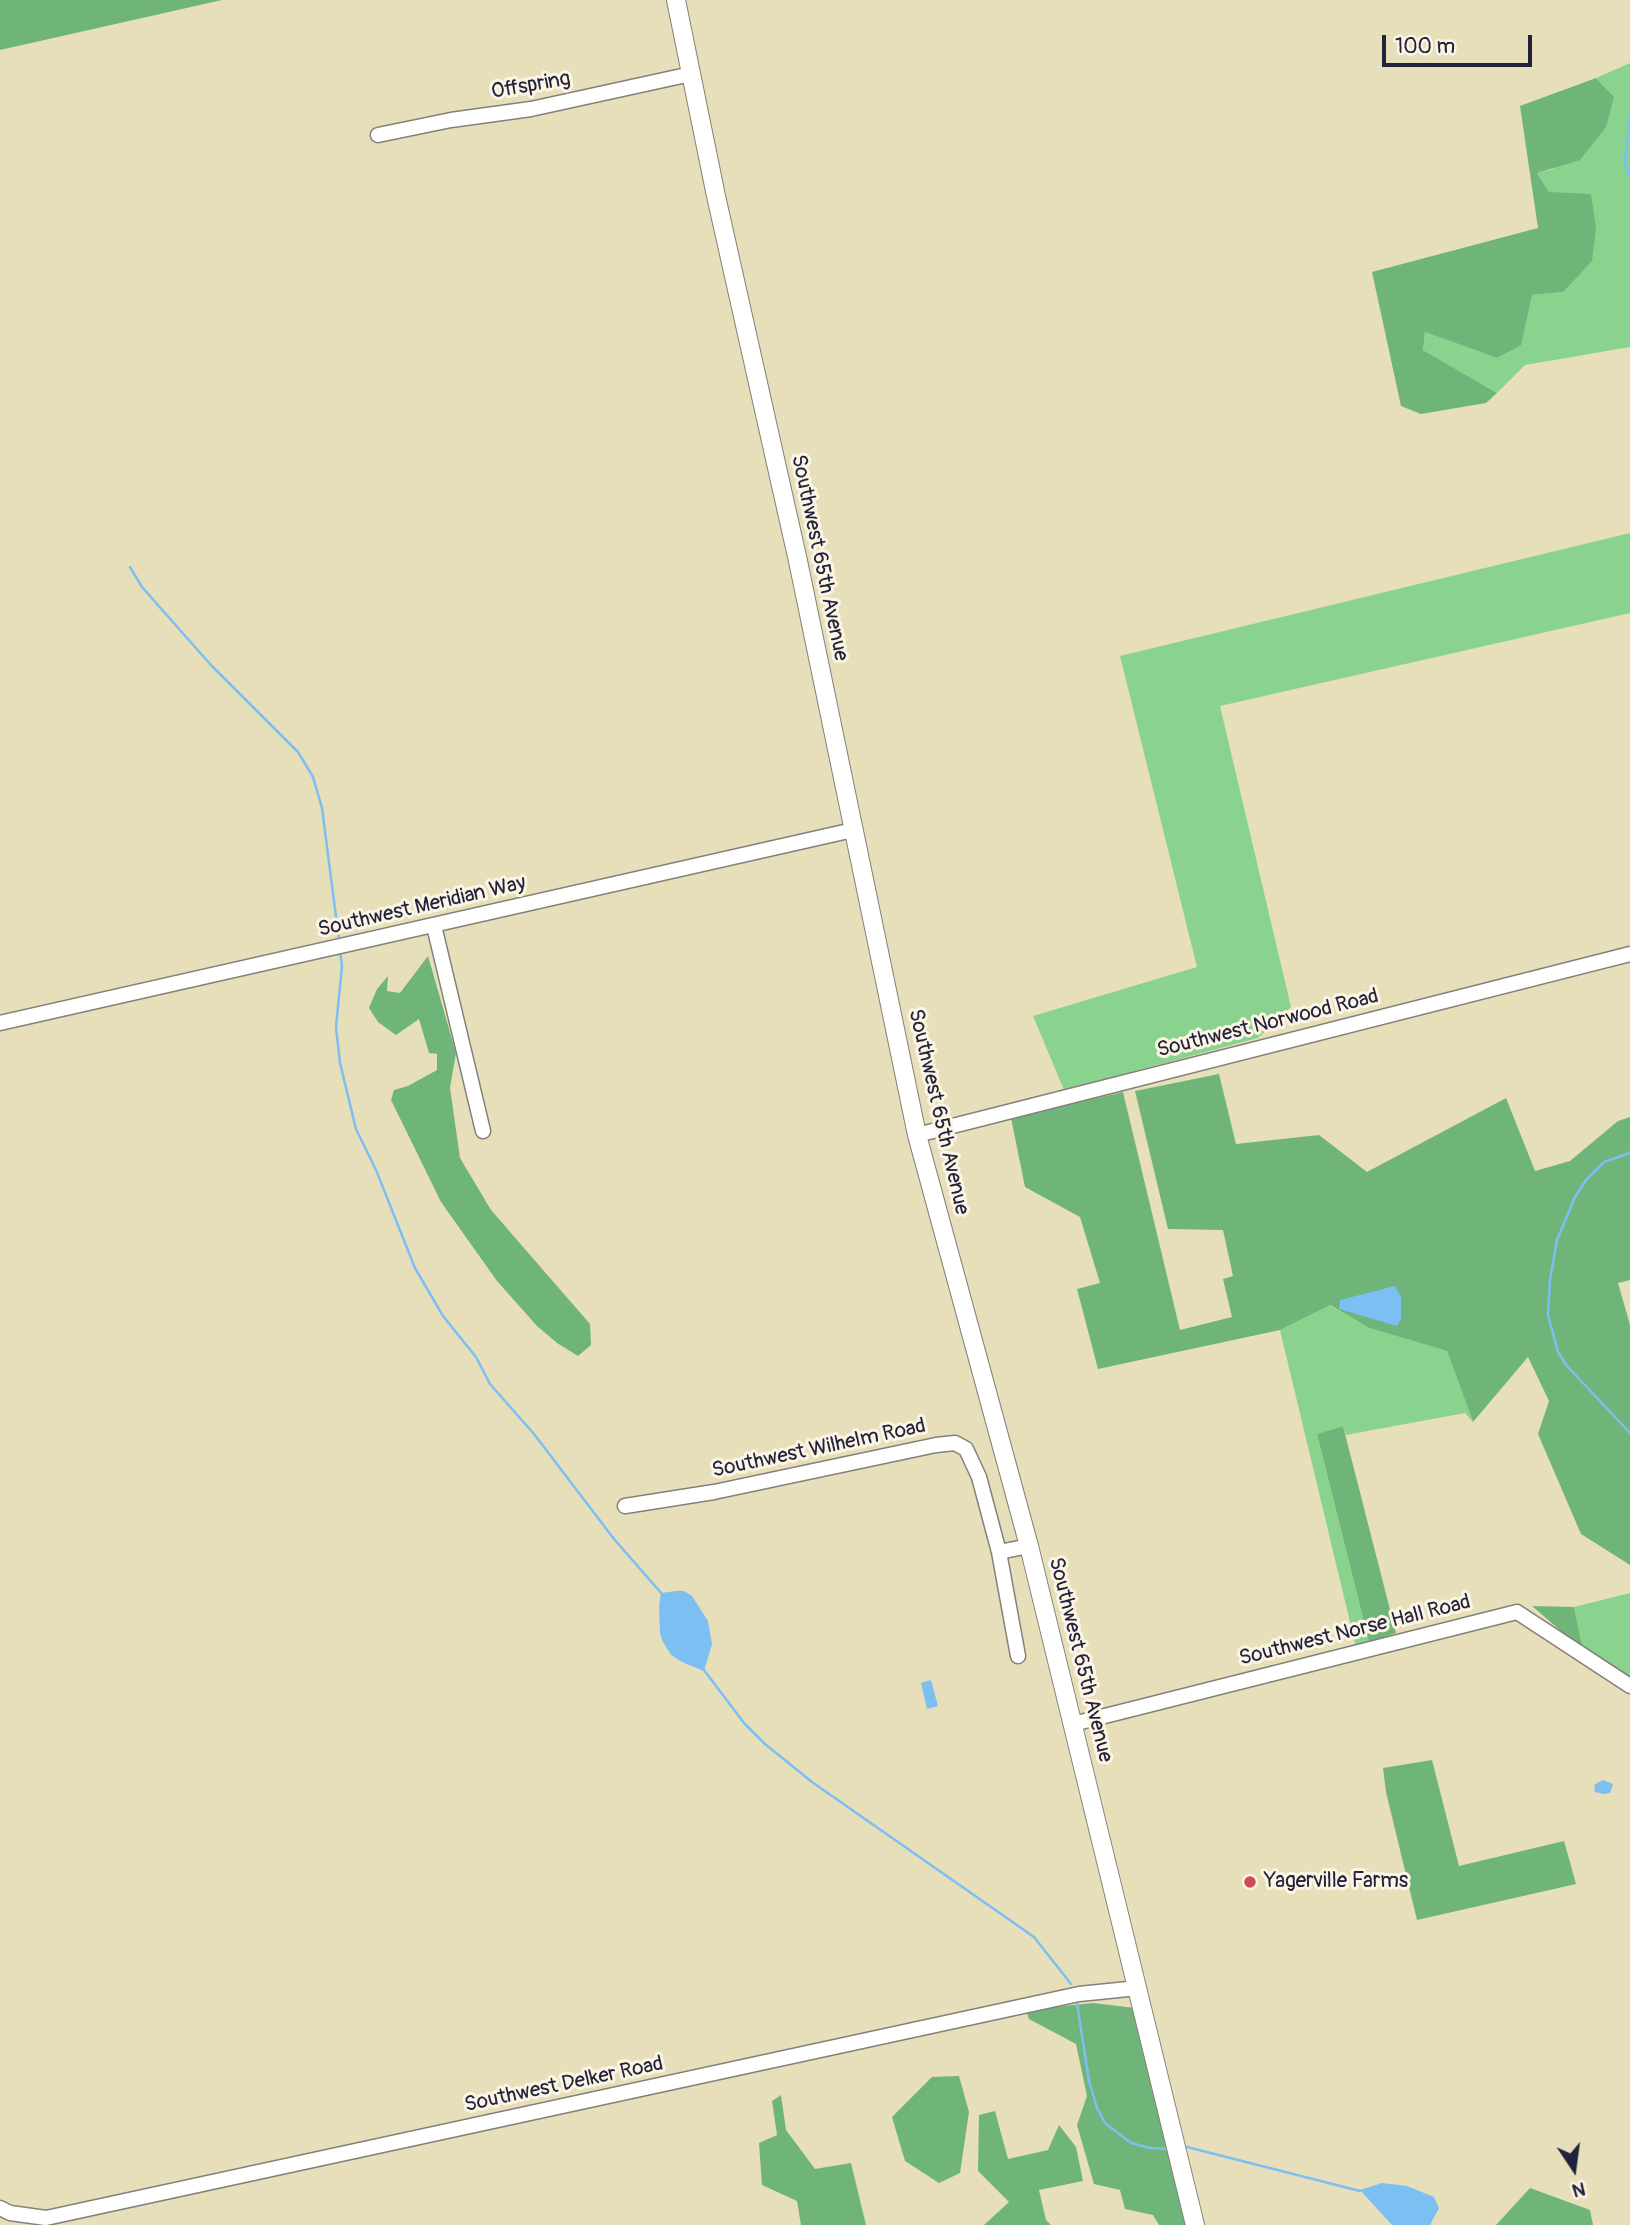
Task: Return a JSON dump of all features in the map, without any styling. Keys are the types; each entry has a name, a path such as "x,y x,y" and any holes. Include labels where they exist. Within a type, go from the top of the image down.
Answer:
{"main road":[{"name":"Southwest 65th Avenue","path":"676,0 716,196 798,561 917,1135 1028,1546 1139,1988 1195,2225"}],"street":[{"name":"Offspring","path":"378,135 451,120 531,109 691,74"},
{"name":"Southwest Meridian Way","path":"0,1023 853,830"},
{"path":"433,926 484,1131"},
{"name":"Southwest Norwood Road","path":"917,1135 1630,954"},
{"name":"Southwest Wilhelm Road","path":"625,1506 714,1492 955,1443 967,1449 973,1459 999,1552"},
{"path":"1017,1657 999,1552 1028,1546"},
{"name":"Southwest Norse Hall Road","path":"1073,1724 1517,1612 1630,1686"},
{"name":"Southwest Delker Road","path":"0,2208 10,2213 46,2218 1067,1997 1139,1988"}],"green space":[{"path":"0,0 222,0 0,50"},
{"path":"1630,63 1630,347 1525,365 1497,393 1423,350 1425,332 1497,358 1532,295 1563,292 1549,192 1537,173 1553,169 1614,97 1596,78"},
{"path":"1596,78 1614,97 1606,127 1580,160 1537,173 1549,192 1591,194 1596,228 1592,261 1563,292 1532,295 1521,345 1497,358 1425,332 1423,350 1497,393 1486,403 1421,414 1401,406 1372,272 1538,228 1520,106"},
{"path":"1630,533 1630,613 1220,706 1291,1007 1258,1038 1064,1090 1033,1016 1197,967 1120,656"},
{"path":"428,956 456,1053 450,1088 460,1158 491,1210 590,1324 591,1345 578,1356 537,1326 497,1281 441,1202 391,1100 394,1090 408,1086 437,1070 437,1054 429,1053 419,1019 396,1035 378,1022 369,1008 377,989 388,976 387,991 400,993"},
{"path":"1219,1074 1236,1144 1319,1135 1367,1172 1506,1098 1535,1171 1570,1161 1618,1121 1630,1117 1630,1280 1618,1283 1630,1325 1630,1565 1581,1534 1538,1434 1549,1401 1528,1357 1473,1422 1447,1351 1369,1328 1330,1305 1280,1330 1098,1369 1077,1289 1100,1283 1080,1217 1025,1187 1011,1118 1123,1092 1180,1330 1232,1317 1223,1279 1233,1276 1223,1230 1168,1229 1135,1091"},
{"path":"1329,1305 1369,1328 1447,1351 1473,1422 1465,1413 1346,1435 1343,1426 1317,1434 1369,1642 1356,1647 1280,1330"},
{"path":"1343,1426 1396,1633 1369,1642 1317,1434"},
{"path":"1630,1593 1630,1677 1583,1650 1574,1607"},
{"path":"1532,1606 1574,1607 1583,1650"},
{"path":"1432,1760 1459,1866 1564,1841 1576,1884 1417,1920 1386,1792 1383,1768"},
{"path":"1093,2003 1135,2008 1186,2225 1159,2225 1153,2215 1125,2209 1120,2190 1094,2184 1077,2125 1087,2096 1076,2044 1029,2019 1026,2010"},
{"path":"959,2076 969,2112 960,2173 939,2183 905,2161 892,2117 932,2077"},
{"path":"781,2095 786,2130 815,2169 851,2163 866,2225 801,2225 797,2201 762,2185 759,2143 777,2135 772,2101"},
{"path":"995,2111 1008,2159 1048,2150 1059,2125 1076,2147 1083,2181 1039,2190 1046,2220 1051,2225 984,2225 1009,2202 978,2171 979,2115"},
{"path":"1530,2188 1590,2210 1593,2225 1496,2225"}],"water":[{"path":"1395,1286 1401,1297 1401,1319 1397,1326 1339,1309 1340,1300"},
{"path":"684,1591 692,1596 708,1621 712,1644 704,1671 671,1655 663,1642 660,1633 661,1593"},
{"path":"931,1680 938,1706 927,1709 921,1683"},
{"path":"1603,1780 1613,1784 1610,1793 1595,1792 1594,1785"},
{"path":"1382,2183 1407,2186 1434,2197 1439,2208 1430,2225 1392,2225 1360,2190"}],"waterway":[{"path":"1630,116 1625,162 1630,176"},
{"path":"130,567 142,587 210,664 298,752 313,777 322,808 339,940"},
{"path":"340,950 342,966 336,1027 340,1063 356,1129 376,1170 415,1268 443,1316 476,1357 490,1384 534,1434 614,1539 662,1594"},
{"path":"1630,1153 1604,1162 1586,1180 1575,1197 1557,1240 1550,1280 1548,1315 1558,1352 1567,1366 1630,1433"},
{"path":"704,1670 744,1723 765,1744 812,1782 1034,1937 1071,1984"},
{"path":"1077,2003 1089,2081 1097,2108 1105,2123 1131,2143 1167,2149"},
{"path":"1187,2147 1360,2191"}],"place":[{"name":"Yagerville Farms","path":"1250,1882"}]}
